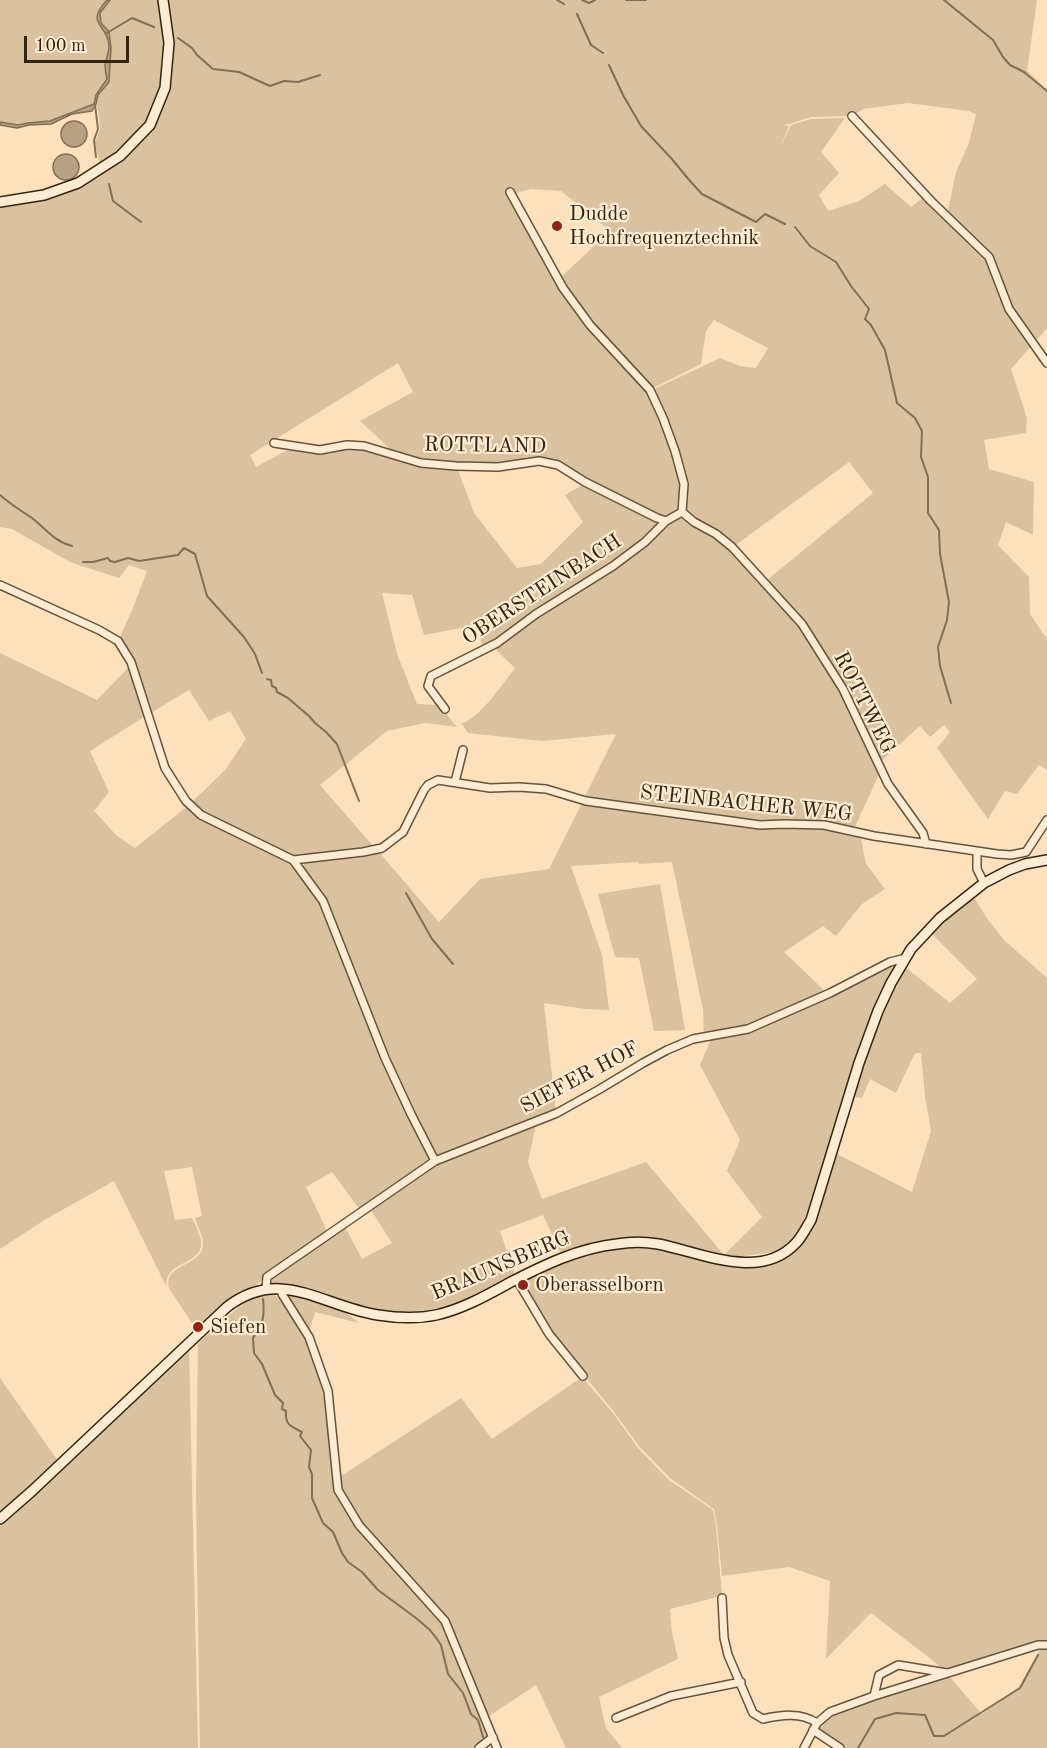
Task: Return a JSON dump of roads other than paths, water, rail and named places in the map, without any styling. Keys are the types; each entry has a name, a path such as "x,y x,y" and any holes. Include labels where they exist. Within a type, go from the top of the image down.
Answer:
{"main road":[{"path":"0,202 44,195 78,183 120,156 150,125 165,88 169,44 163,0"},
{"name":"BRAUNSBERG","path":"0,1519 227,1307 247,1294 266,1288 282,1288 368,1313 411,1318 435,1315 458,1308 568,1256 618,1243 656,1244 741,1262 768,1260 788,1251 801,1237 811,1220 852,1082 878,1011 906,958 918,940 940,918 984,883 1000,873 1025,864 1047,860"}],"street":[{"path":"852,116 932,201 989,257 1009,309 1047,363"},
{"path":"510,192 563,288 590,325 650,390 675,451 684,484 682,512 666,521"},
{"name":"ROTTLAND","path":"274,443 320,450 347,445 364,446 421,463 456,466 498,467 538,461 558,465 585,482 666,521"},
{"name":"ROTTWEG","path":"682,512 732,547 802,624 843,689 877,765 923,833 926,844"},
{"name":"OBERSTEINBACH","path":"445,709 428,686 431,676 497,643 536,614 613,566 645,542 666,521"},
{"path":"0,585 118,641 131,662 165,768 186,801 201,815 293,860 323,901 385,1058 435,1161"},
{"path":"293,860 382,848 403,832 428,785 438,780 454,782 463,750"},
{"name":"STEINBACHER WEG","path":"454,782 490,788 546,789 586,801 760,825 824,825 874,836 1011,855"},
{"path":"1011,855 1026,852 1047,820"},
{"path":"977,852 977,869 984,883"},
{"path":"1011,855 1025,864"},
{"name":"SIEFER HOF","path":"266,1288 267,1277 435,1161 557,1113 667,1050 693,1040 748,1029 830,993 890,962 906,958"},
{"path":"517,1280 549,1334 583,1376"},
{"path":"282,1288 282,1294 309,1337 328,1391 338,1490 359,1525 445,1621 497,1748"},
{"path":"722,1598 724,1638 728,1654 753,1713 763,1719 786,1714 811,1719 815,1727 840,1748"},
{"path":"804,1748 815,1727 830,1712 874,1696 1047,1644"},
{"path":"874,1696 879,1675 898,1665 950,1674"},
{"path":"616,1718 671,1696 741,1682"},
{"path":"479,1748 493,1737"}],"waterway":[{"path":"557,0 564,4"},
{"path":"582,0 589,3 595,0"},
{"path":"626,0 646,0"},
{"path":"944,0 993,40 1010,65 1024,72 1047,91"},
{"path":"577,14 591,45 603,53"},
{"path":"107,33 132,18 154,27"},
{"path":"178,38 213,69 239,72 270,86 284,81 298,82 320,75"},
{"path":"609,65 641,126 702,194 756,222 765,214 785,224"},
{"path":"95,105 98,129 94,140 96,157"},
{"path":"109,184 113,201 141,222"},
{"path":"795,227 810,246 836,262 869,309 865,319 885,350 897,403 915,418 922,431 921,457 928,477 928,513 939,530 940,554 949,602 947,620 938,647 940,666 951,703"},
{"path":"0,495 55,538 72,546"},
{"path":"83,562 108,558 115,562 128,558 139,561 178,555 184,548 195,554 207,596 244,637 255,654 262,673"},
{"path":"267,679 271,680 277,692 309,716 337,744 359,801"},
{"path":"406,893 432,939 453,964"},
{"path":"263,1299 263,1320 253,1338 254,1353 262,1364 275,1395 283,1403 282,1409 286,1411 288,1423 302,1432 300,1436 311,1450 309,1467 312,1474 312,1498 323,1523 333,1532 348,1562 362,1572 378,1590 430,1630 437,1639 441,1645 448,1674 463,1693 471,1714 478,1720 483,1737"},
{"path":"858,1748 875,1719 896,1713 925,1715 934,1736 944,1736 1020,1688 1038,1655"}],"place":[{"name":"Dudde Hochfrequenztechnik","path":"557,226"},
{"name":"Oberasselborn","path":"523,1285"},
{"name":"Siefen","path":"198,1327"}]}
